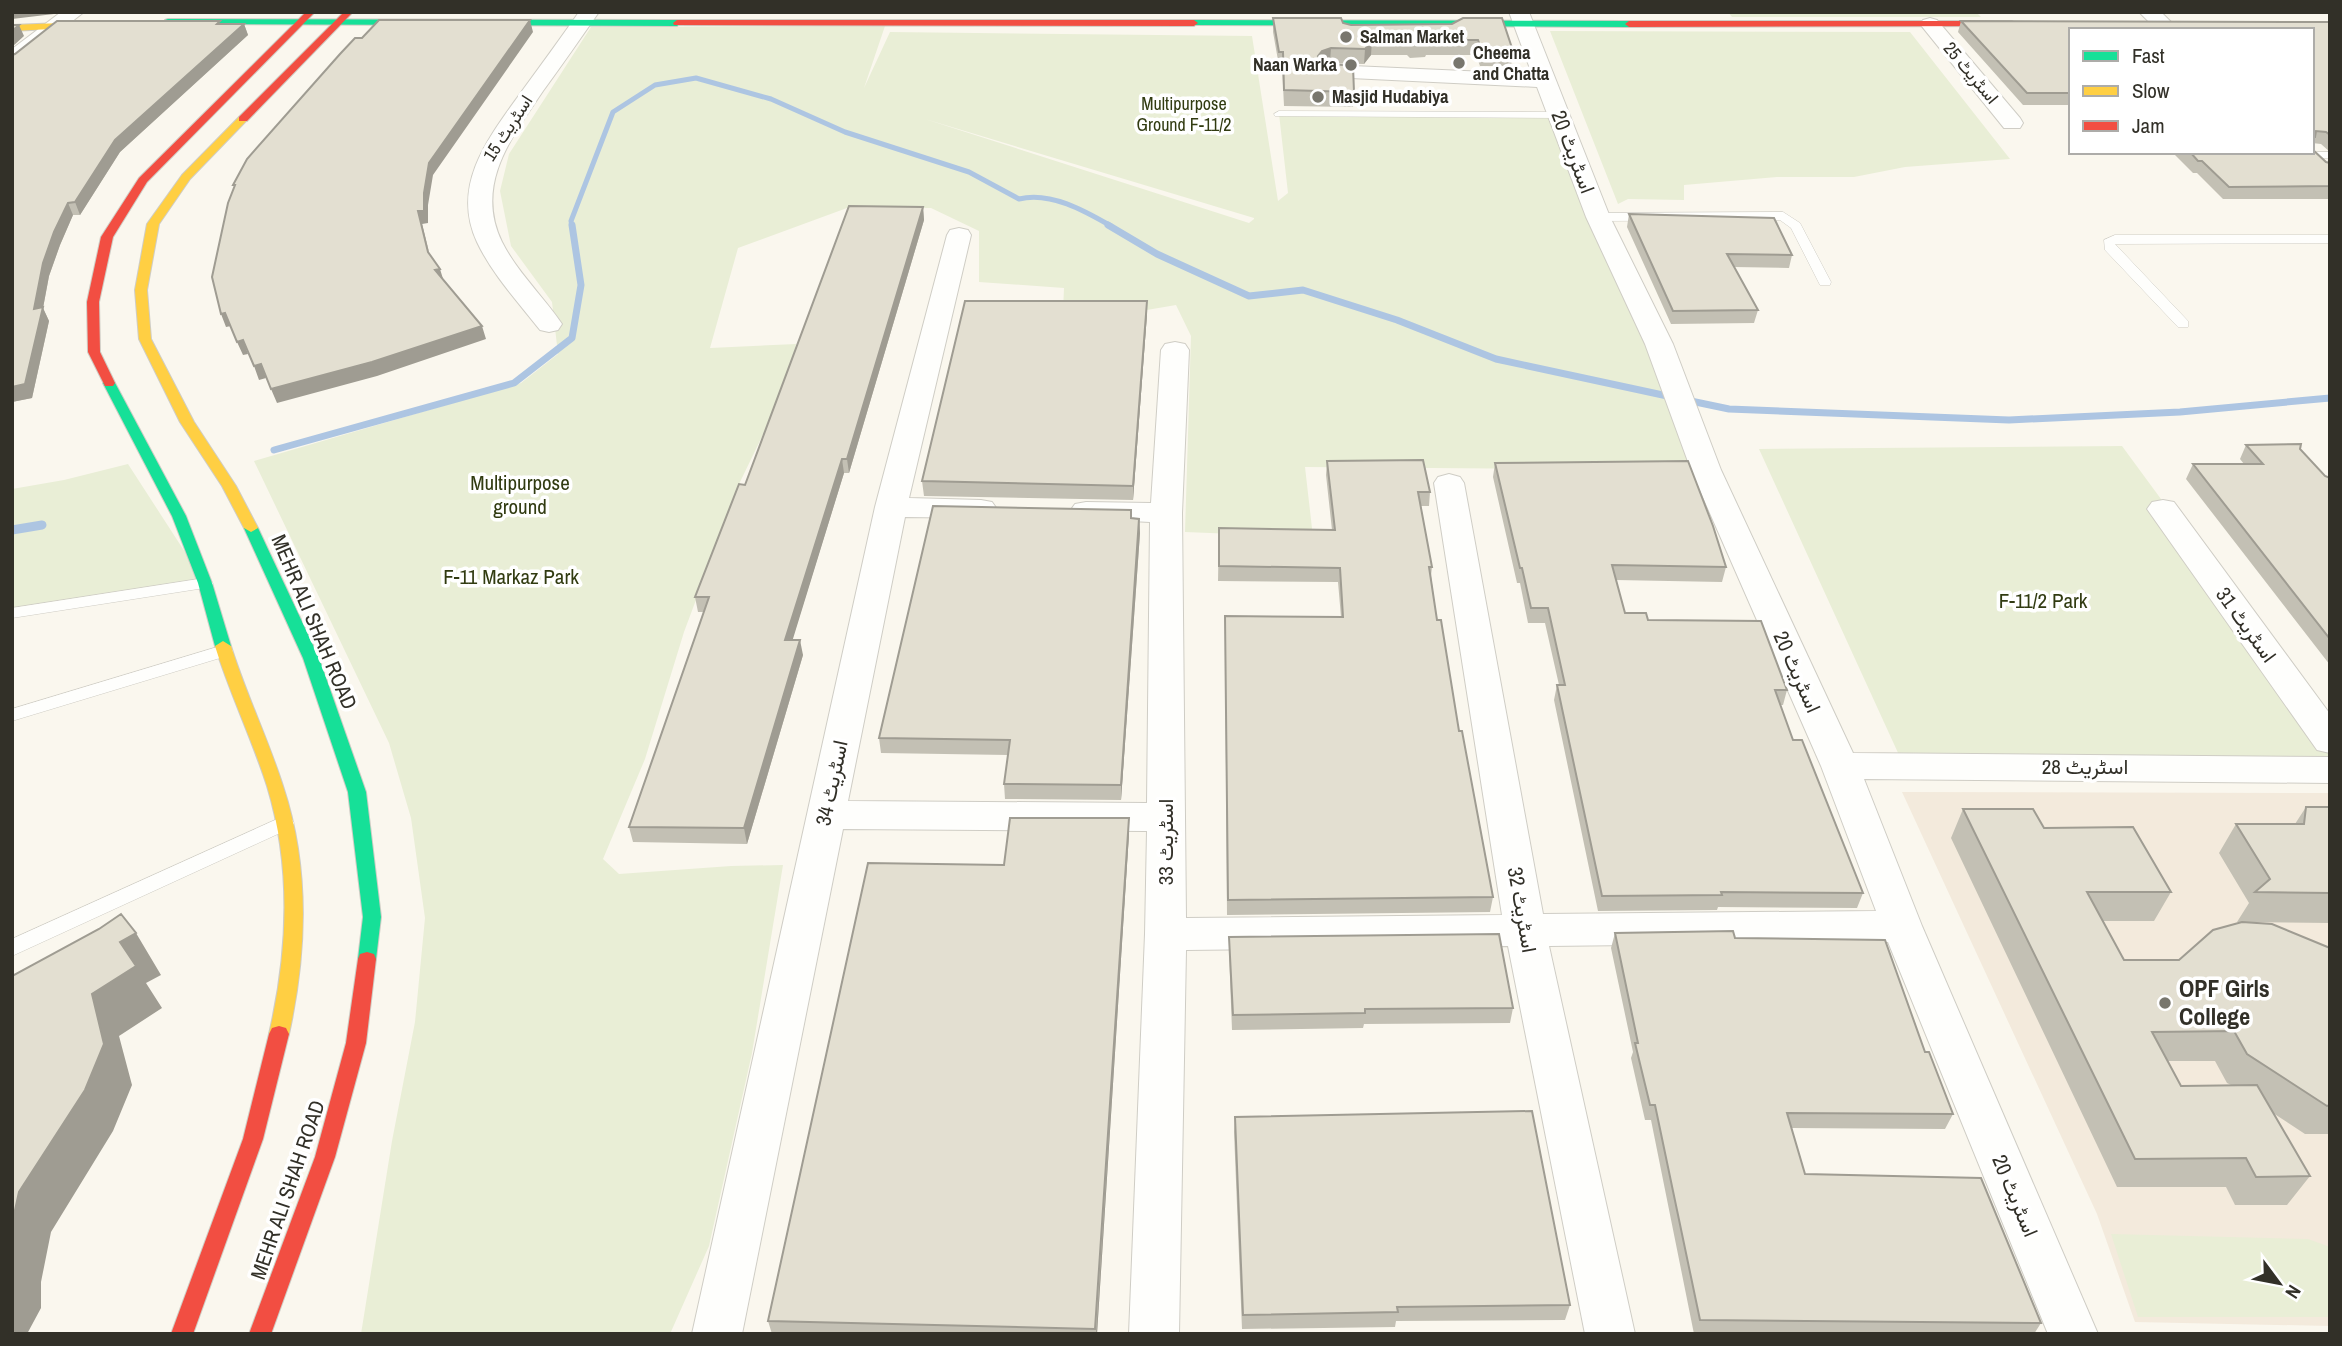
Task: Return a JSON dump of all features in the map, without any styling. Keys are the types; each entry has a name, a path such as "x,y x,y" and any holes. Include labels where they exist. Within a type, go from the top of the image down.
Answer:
{"street":[{"path":"12,28 67,18 124,22"},
{"path":"12,59 67,18"},
{"path":"182,1334 253,1139 288,998 296,892 281,806 224,650 205,583 179,516 138,442 94,352 93,302 107,237 143,180 305,18"},
{"path":"151,22 305,18 1349,18 1350,31 1450,30 1448,23 1522,18 1702,18 2025,24"},
{"name":"MEHR ALI SHAH ROAD","path":"260,1334 325,1157 356,1043 372,917 357,792 311,657 266,556 229,486 187,422 145,339 141,290 153,224 168,201 186,177 228,132 343,18"},
{"name":"اسٹریٹ 15","path":"549,324 485,238 478,191 484,166 494,146 585,18"},
{"name":"اسٹریٹ 20","path":"1522,18 1598,218 1659,344 1689,427 1840,766 1902,926 2073,1334"},
{"path":"2154,22 2190,23"},
{"name":"اسٹریٹ 25","path":"1930,24 2012,123"},
{"path":"1330,71 1545,81"},
{"name":"اسٹریٹ 34","path":"717,1334 891,507 959,235"},
{"name":"اسٹریٹ 33","path":"1154,1334 1166,934 1166,513 1175,350"},
{"name":"اسٹریٹ 32","path":"1449,484 1525,928 1610,1334"},
{"path":"891,507 1015,510"},
{"name":"اسٹریٹ 31","path":"2163,509 2330,741"},
{"path":"1056,511 1166,513"},
{"name":"اسٹریٹ 28","path":"1840,766 2330,770"},
{"path":"826,816 1166,817"},
{"path":"1166,934 1902,926"}],"lane":[{"path":"1279,114 1558,115"},
{"path":"1598,218 1783,216 1796,226 1825,282"},
{"path":"2183,324 2108,243 2115,239 2330,239"},
{"path":"12,613 205,583"},
{"path":"12,715 224,650"},
{"path":"12,948 284,823"}],"shaded area":[{"name":"OPF Girls College","path":"1902,792 2330,793 2330,1326 2135,1322 2097,1214"}],"green space":[{"path":"1728,12 1976,12 1981,17 1732,17"},
{"path":"885,26 864,88 890,32 1252,36 1278,201 1288,193 1279,114 1558,115 1706,470 1305,467 1313,537 1185,532 1191,336 1176,305 1141,311 1063,311 1064,288 979,282 979,231 931,208 847,208 738,248 710,348 796,344 786,387 740,482 684,632 645,759 603,859 619,874 783,865 752,1053 709,1246 670,1334 361,1334 392,1141 415,1022 425,918 411,818 389,743 254,461 521,383 558,354 552,302 511,246 500,191 509,154 591,27","holes":["925,119 1254,218 1249,223"]},
{"path":"1550,31 1910,32 2010,159 1905,167 1854,177 1777,177 1684,185 1684,200 1628,199 1618,204"},
{"name":"F-11/2 Park","path":"2122,446 2330,729 2330,759 1899,755 1759,449"},
{"path":"128,464 205,583 12,608 12,489 64,480"},
{"path":"2111,1234 2308,1239 2330,1247 2330,1317 2138,1317"}],"building":[{"path":"1273,18 1341,18 1343,23 1351,25 1452,24 1463,18 1502,18 1513,51 1482,51 1478,40 1427,40 1426,43 1411,43 1409,40 1372,40 1365,49 1331,48 1322,51 1318,56 1323,63 1353,66 1354,92 1284,90 1283,52 1279,52"},
{"path":"379,20 530,20 429,163 424,211 418,211 428,252 440,269 435,270 482,326 372,362 271,389 261,364 254,366 243,340 237,342 225,313 221,314 212,277 233,185 247,159 355,38 362,38"},
{"path":"57,21 220,21 217,24 244,24 115,140 75,202 68,203 43,263 34,309 43,307 25,384 12,387 12,55"},
{"path":"1961,21 2330,22 2330,135 2316,131 2314,137 2314,28 2069,28 2069,93 2027,93"},
{"path":"2314,151 2330,163 2330,186 2229,187 2202,161 2198,161 2192,154 2314,154"},
{"path":"849,206 923,207 847,459 842,459 785,640 800,640 744,828 629,827 709,597 695,597 739,484 745,485"},
{"path":"1629,214 1774,218 1792,255 1727,254 1758,310 1673,311"},
{"path":"965,301 1147,301 1133,486 922,481"},
{"path":"2301,444 2300,449 2330,478 2330,639 2193,464 2263,464 2246,445"},
{"path":"1423,460 1430,492 1418,492 1432,567 1429,567 1437,620 1441,620 1459,731 1462,731 1493,897 1228,900 1225,616 1343,617 1340,568 1219,566 1219,528 1335,530 1327,461"},
{"path":"1688,461 1726,567 1612,565 1625,613 1646,613 1648,620 1761,621 1787,690 1775,690 1793,740 1802,740 1863,893 1721,892 1722,895 1602,896 1557,685 1565,685 1548,608 1531,608 1495,463"},
{"path":"933,506 1131,510 1131,518 1139,519 1121,785 1004,784 1010,740 879,738"},
{"path":"2306,807 2330,807 2330,893 2255,892 2270,879 2236,824 2304,824"},
{"path":"1963,809 2033,809 2044,828 2133,827 2171,892 2087,892 2124,960 2179,960 2213,930 2242,922 2272,924 2330,948 2330,1105 2327,1106 2247,1054 2234,1031 2152,1032 2181,1086 2257,1085 2310,1176 2256,1177 2246,1158 2135,1159"},
{"path":"1010,818 1129,818 1095,1329 768,1321 868,863 1004,865"},
{"path":"121,914 136,933 120,942 136,966 92,994 104,1044 85,1090 19,1192 12,1224 12,976 99,929"},
{"path":"1733,931 1735,938 1885,940 1925,1052 1929,1052 1953,1114 1787,1113 1805,1174 1981,1178 2041,1323 1700,1320 1655,1105 1650,1105 1635,1043 1638,1043 1615,933"},
{"path":"1499,934 1513,1008 1365,1009 1365,1013 1233,1015 1229,937"},
{"path":"1532,1111 1570,1305 1397,1307 1398,1312 1243,1315 1235,1117"}],"waterway":[{"path":"572,226 571,221 613,112 655,85 696,78 771,99 845,132 969,172 1019,199 1043,198 1067,204 1111,226"},
{"path":"274,450 514,383 572,338 581,285 572,225"},
{"path":"1108,225 1157,254 1249,296 1303,290 1397,320 1496,359 1672,397"},
{"path":"1686,400 1729,409 2009,420 2180,412 2330,398"},
{"path":"12,530 42,525"}],"traffic: fast":[{"path":"168,22 677,23"},
{"path":"1194,23 1629,24"},
{"path":"109,383 179,516 205,583 223,646"},
{"path":"251,528 311,658 357,792 372,917 367,959"}],"traffic: slow":[{"path":"12,28 108,23"},
{"path":"243,119 186,177 153,224 141,290 145,339 187,422 229,486 251,528"},
{"path":"223,646 275,787 287,835 294,892 293,949 279,1034"}],"traffic: jam":[{"path":"109,383 94,352 93,302 107,237 143,180 309,14"},
{"path":"243,119 347,14"},
{"path":"677,23 1194,23"},
{"path":"1629,24 2012,24"},
{"path":"260,1334 325,1157 356,1043 367,959"},
{"path":"182,1334 253,1139 279,1034"}],"place":[{"name":"Salman Market","path":"1346,37"},
{"name":"Cheema and Chatta","path":"1459,63"},
{"name":"Naan Warka","path":"1351,65"},
{"name":"Masjid Hudabiya","path":"1318,97"},
{"name":"OPF Girls College","path":"2165,1003"}],"park label":[{"name":"Multipurpose Ground F-11/2","path":"1184,114"},
{"name":"Multipurpose ground","path":"520,495"},
{"name":"F-11 Markaz Park","path":"511,577"}]}
